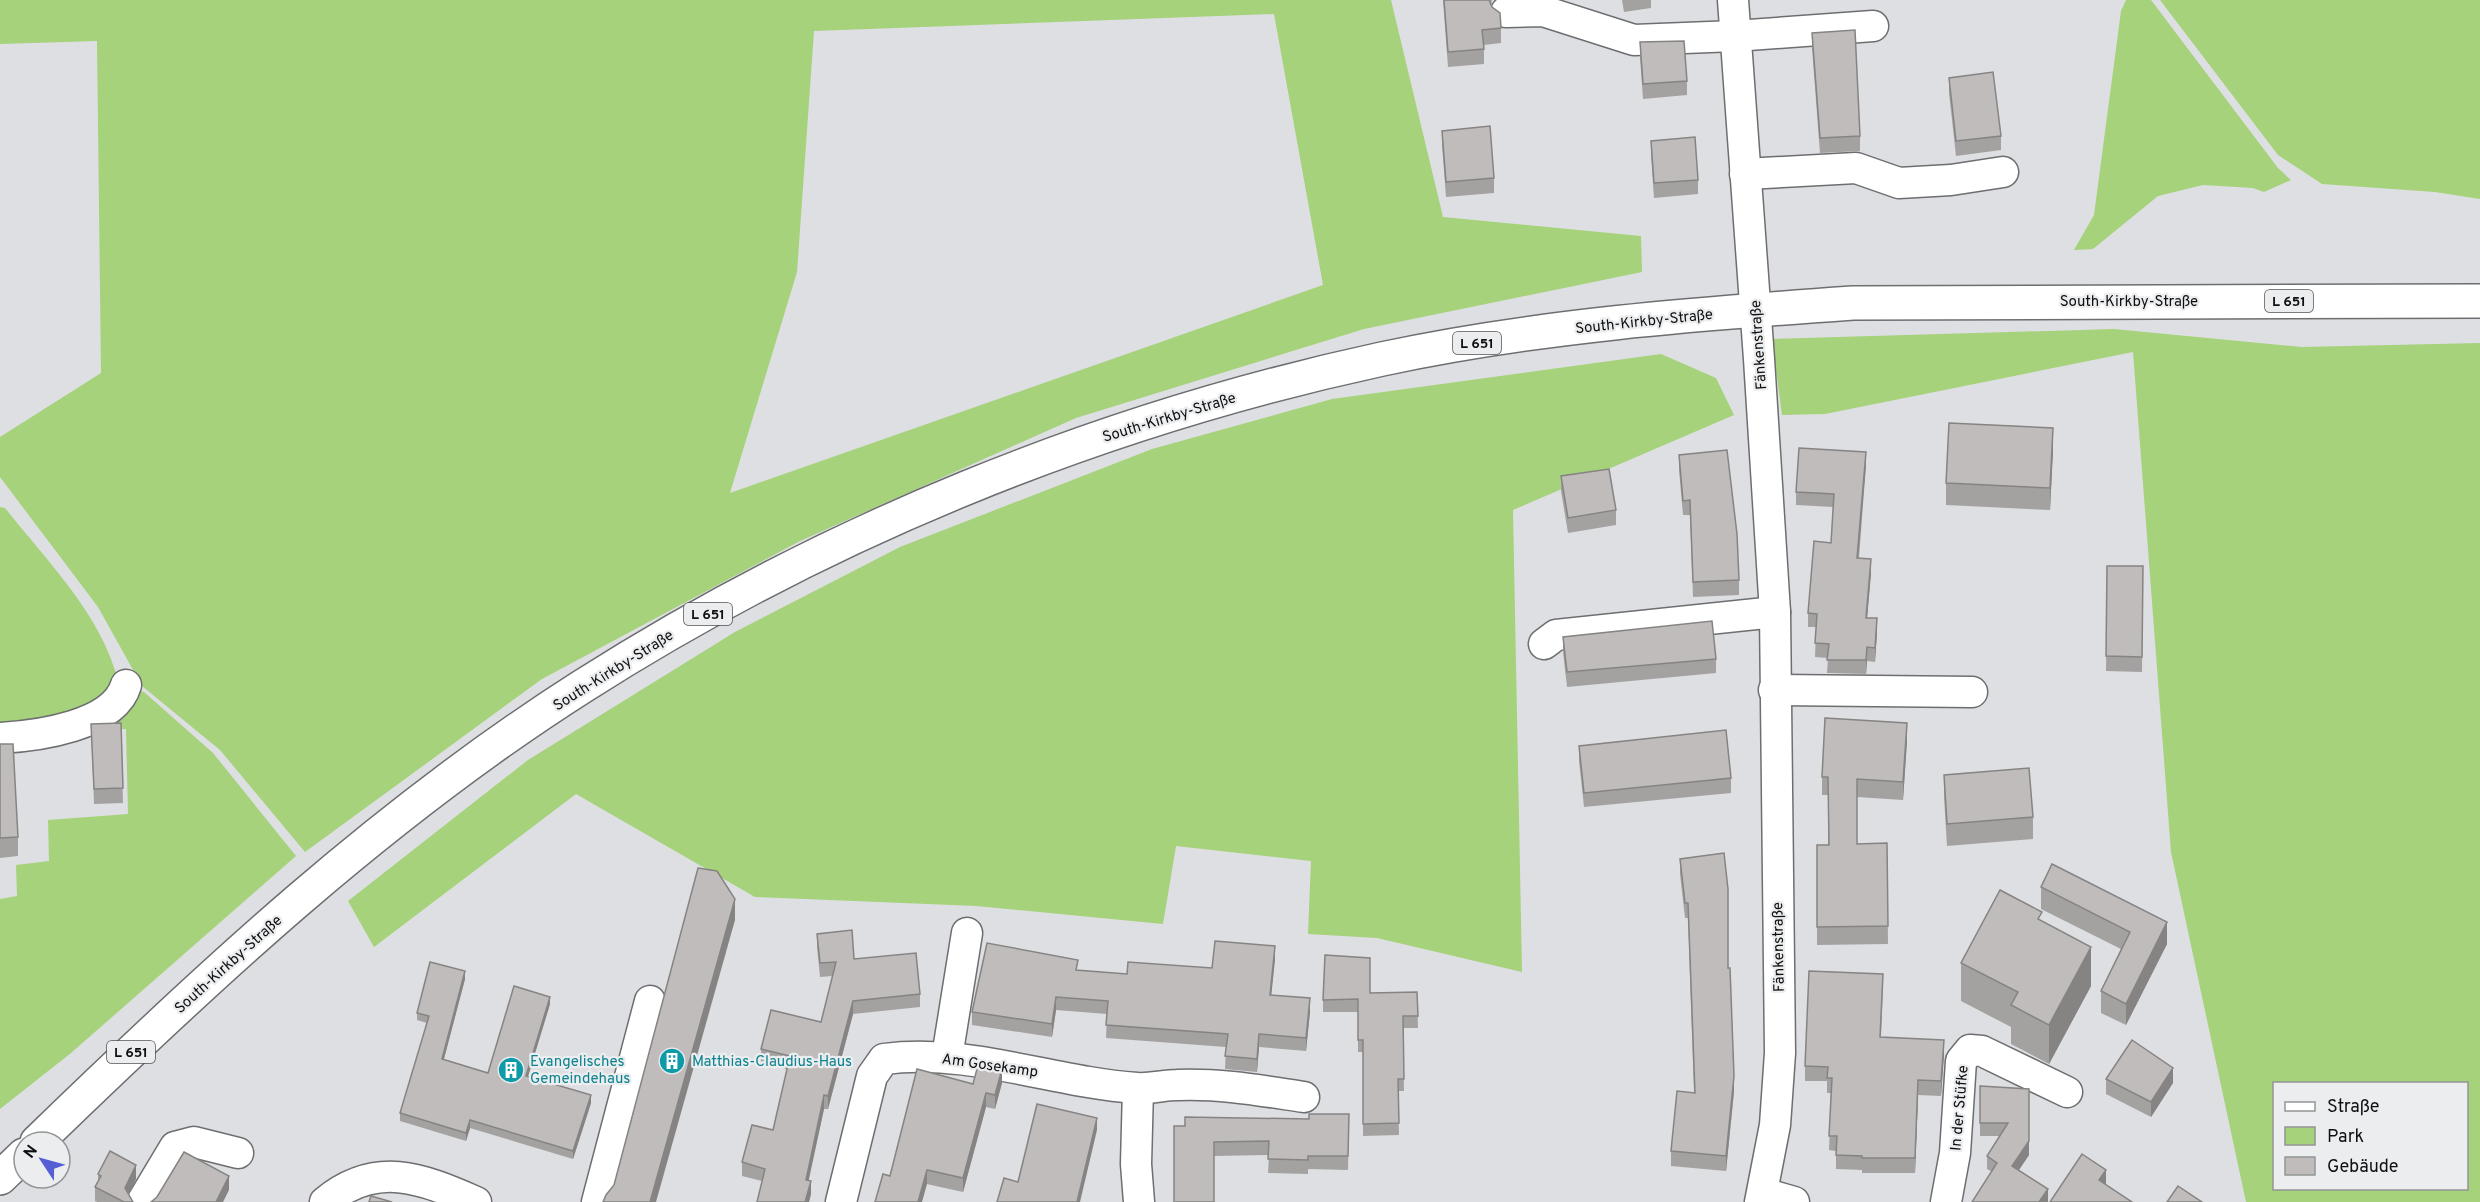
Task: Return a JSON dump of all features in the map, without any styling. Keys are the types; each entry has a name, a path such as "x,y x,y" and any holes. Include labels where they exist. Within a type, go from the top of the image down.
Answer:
{"main road":[{"name":"South-Kirkby-Straße","path":"51,1130 211,977 323,879 497,745 581,687 658,640 875,528 1007,472 1143,422 1383,359 1571,328 1756,310 1864,303 2480,301"},
{"path":"0,1178 12,1166"}],"street":[{"name":"Fänkenstraße","path":"1733,0 1775,612 1774,690 1780,1053 1775,1125 1762,1197"},
{"path":"1506,12 1544,11 1635,40 1736,36 1873,26"},
{"path":"1745,174 1856,168 1899,183 1951,180 2003,172"},
{"path":"1544,644 1556,634 1775,612"},
{"path":"0,738 68,730 117,704 126,685"},
{"path":"1774,690 1972,693"},
{"path":"947,1058 967,933"},
{"path":"597,1202 650,1001"},
{"name":"In der Stüfke","path":"1946,1202 1955,1153 1961,1061 1970,1050 1982,1051 2067,1092"},
{"name":"Am Gosekamp","path":"841,1202 872,1076 884,1059 977,1060 1138,1089 1178,1085 1253,1089 1305,1097"},
{"path":"1138,1089 1136,1164 1138,1202"},
{"path":"142,1202 175,1148 194,1142 238,1153"},
{"path":"325,1202 340,1190 363,1179 392,1176 438,1186 476,1202"},
{"path":"1762,1197 1794,1202"}],"green space":[{"path":"0,0 1391,0 1443,217 1641,236 1642,272 1364,329 1076,418 800,541 542,679 305,852 220,750 142,686 98,607 0,477 0,437 101,373 97,41 0,44","holes":["1274,14 1323,285 730,493 797,272 814,31"]},
{"path":"2126,0 2151,0 2278,168 2291,180 2264,192 2253,188 2203,185 2158,196 2093,249 2074,250 2094,215 2121,11"},
{"path":"2160,0 2480,0 2480,199 2435,192 2322,184 2278,155"},
{"path":"2114,329 2302,347 2480,343 2480,1202 2246,1202 2171,852 2133,352 1825,414 1782,415 1772,339"},
{"path":"1661,354 1716,378 1734,415 1513,510 1522,972 1377,938 1308,934 1311,861 1176,846 1163,924 976,906 755,897 576,794 374,947 348,901 528,760 735,632 900,547 1152,449 1332,399"},
{"path":"0,507 5,508 55,568 86,611 110,657 118,681 94,710 0,732"},
{"path":"128,688 144,692 213,753 296,856 71,1053 0,1109 0,899 17,896 16,865 49,861 48,820 128,814 126,729 99,730"}],"building":[{"path":"1444,0 1489,0 1492,7 1500,13 1501,28 1482,30 1484,49 1448,52"},
{"path":"1855,30 1860,136 1820,138 1812,33"},
{"path":"1684,41 1687,81 1643,84 1640,42"},
{"path":"1993,72 2001,136 1956,141 1949,78"},
{"path":"1490,126 1494,178 1446,182 1442,131"},
{"path":"1695,137 1698,180 1654,183 1651,141"},
{"path":"1949,423 2053,428 2050,488 1946,483"},
{"path":"1799,448 1866,452 1857,558 1871,559 1866,618 1877,618 1875,648 1867,647 1866,660 1827,660 1829,644 1815,643 1817,614 1808,613 1814,541 1831,543 1834,494 1796,492"},
{"path":"1727,450 1737,534 1739,580 1693,582 1690,500 1683,501 1679,455"},
{"path":"1609,469 1616,510 1568,518 1561,476"},
{"path":"2107,566 2143,566 2142,657 2106,656"},
{"path":"1712,621 1716,659 1567,672 1563,637"},
{"path":"1825,718 1907,723 1903,782 1857,779 1857,844 1887,843 1888,926 1817,927 1817,845 1829,845 1828,777 1822,777"},
{"path":"121,723 123,788 94,789 91,724"},
{"path":"1726,730 1731,778 1584,793 1579,746"},
{"path":"0,744 13,744 18,837 0,838"},
{"path":"2029,768 2033,817 1947,824 1944,775"},
{"path":"1724,853 1728,889 1728,968 1730,968 1734,1076 1726,1156 1671,1151 1677,1091 1695,1093 1688,903 1685,903 1680,859"},
{"path":"2052,864 2167,922 2126,1004 2101,991 2130,932 2041,887"},
{"name":"Matthias-Claudius-Haus","path":"698,868 717,871 735,899 650,1202 603,1202 614,1185"},
{"path":"2000,890 2042,912 2038,919 2091,947 2049,1025 2011,1005 2018,992 1961,963"},
{"path":"852,930 854,959 916,953 920,994 853,1001 828,1096 824,1095 806,1180 811,1181 805,1202 757,1202 765,1169 742,1162 752,1125 773,1130 790,1056 761,1049 771,1010 821,1022 836,962 820,963 817,934"},
{"path":"1215,941 1275,946 1270,995 1310,998 1306,1038 1259,1034 1257,1059 1225,1056 1228,1034 1106,1025 1108,1001 1056,997 1052,1024 972,1012 987,943 1078,960 1076,970 1127,974 1128,962 1212,968"},
{"path":"1325,955 1370,958 1370,993 1417,992 1418,1016 1403,1016 1404,1079 1398,1079 1399,1123 1363,1124 1363,1040 1358,1040 1358,999 1323,1000"},
{"name":"Evangelisches Gemeindehaus","path":"430,962 465,971 442,1059 488,1073 514,986 550,997 526,1076 591,1095 573,1151 470,1120 466,1133 400,1113 429,1016 417,1013"},
{"path":"1809,971 1883,974 1880,1037 1944,1040 1941,1081 1918,1080 1915,1158 1862,1158 1862,1156 1836,1155 1837,1136 1829,1136 1832,1078 1827,1078 1828,1067 1805,1066"},
{"path":"2132,1040 2173,1068 2151,1102 2106,1079"},
{"path":"978,1065 1002,1069 995,1095 986,1093 963,1178 927,1170 918,1202 875,1202 883,1174 890,1176 917,1069 973,1084"},
{"path":"1980,1086 2029,1089 2029,1141 2012,1166 2048,1189 2039,1202 1972,1202 1997,1163 1987,1156 2008,1123 1980,1123"},
{"path":"1037,1104 1097,1118 1077,1202 997,1202 1004,1178 1018,1182"},
{"path":"1309,1114 1349,1114 1348,1156 1308,1156 1308,1160 1268,1159 1269,1141 1214,1142 1214,1202 1174,1202 1174,1126 1185,1126 1185,1117 1309,1119"},
{"path":"110,1151 136,1165 125,1188 133,1202 124,1202 95,1187 101,1176 98,1174"},
{"path":"184,1152 229,1176 216,1202 151,1202 157,1197"},
{"path":"2082,1154 2106,1170 2099,1180 2132,1202 2050,1202"},
{"path":"2178,1186 2202,1202 2167,1202"},
{"path":"371,1196 392,1202 369,1202"}],"place":[{"name":"Matthias-Claudius-Haus","path":"672,1061"},
{"name":"Evangelisches Gemeindehaus","path":"511,1070"}]}
